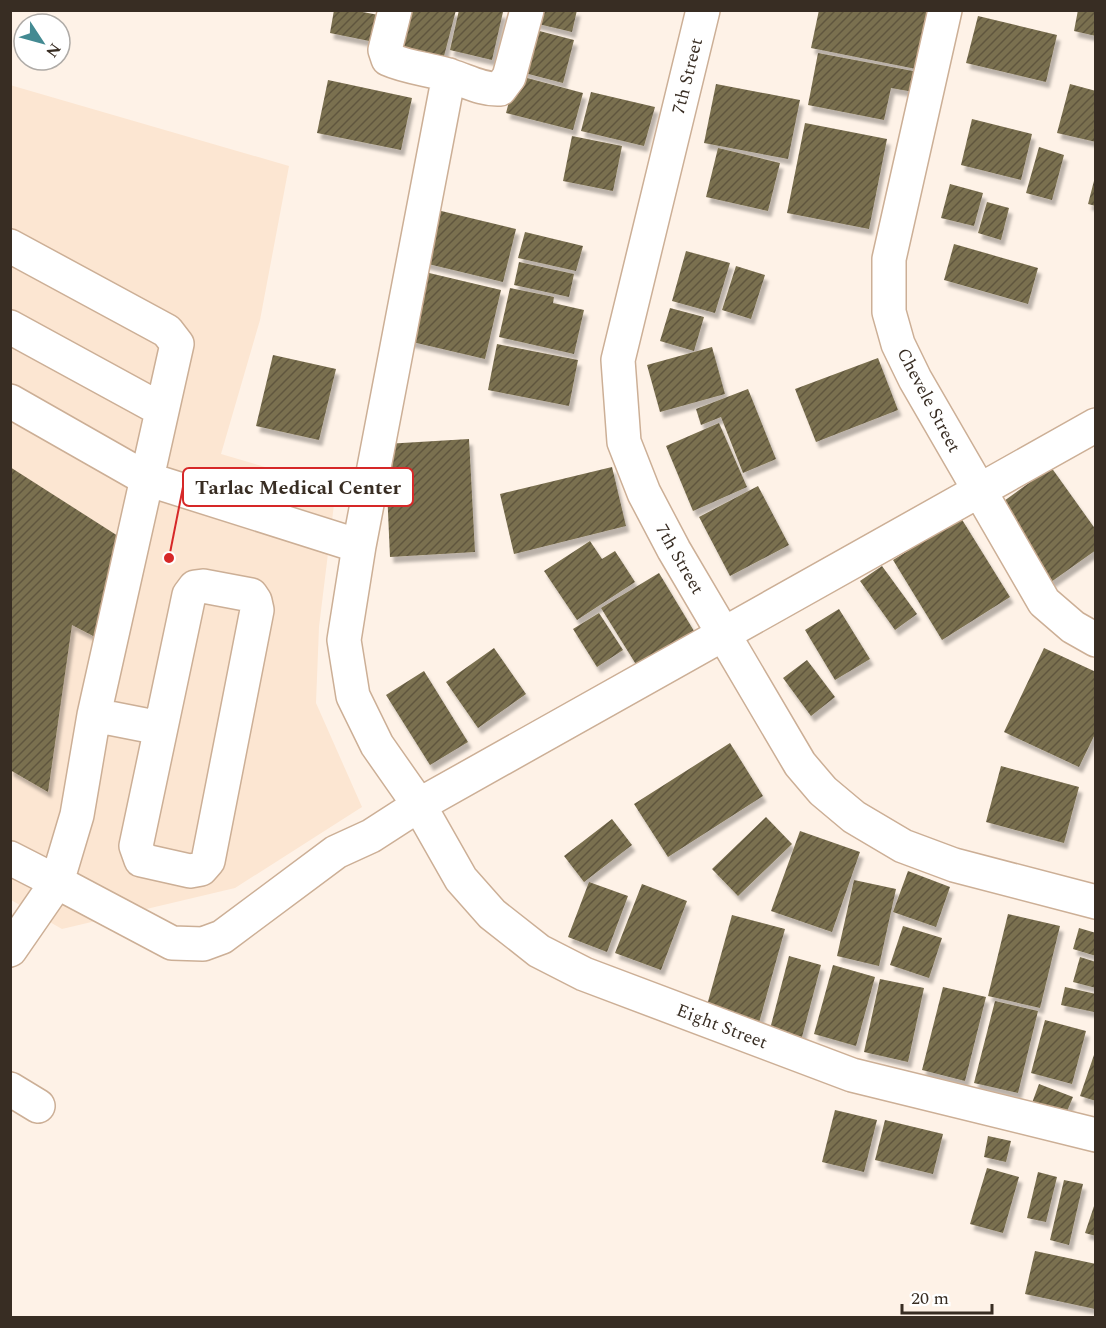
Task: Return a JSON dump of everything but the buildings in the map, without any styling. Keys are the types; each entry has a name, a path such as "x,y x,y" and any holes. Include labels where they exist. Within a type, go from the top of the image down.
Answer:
{"street":[{"path":"396,10 385,50 388,58 404,66 449,75 489,90 500,89 509,78 527,10"},
{"name":"7th Street","path":"703,10 618,360 624,442 649,502 674,550 800,765 823,791 854,817 903,846 954,865 1095,902"},
{"name":"Chevele Street","path":"945,10 889,259 889,312 898,344 915,379 1044,602 1073,627 1095,640"},
{"name":"Eight Street","path":"449,75 358,546 344,640 353,696 377,746 419,806 461,879 492,914 539,951 584,974 852,1075 1095,1135"},
{"path":"10,246 167,331 177,344 94,715 77,815 57,882 10,950"},
{"path":"10,327 162,410"},
{"path":"10,401 147,479 358,546"},
{"path":"10,858 172,943 203,944 222,938 336,852 371,836 419,806 1095,425"},
{"path":"195,586 251,595 257,610 208,861 201,868 190,872 141,860 136,846 160,728 189,595 195,586"},
{"path":"94,715 160,728"},
{"path":"10,1089 38,1106"}],"shaded area":[{"path":"10,85 289,166 260,320 221,454 336,488 319,627 316,703 362,807 235,888 62,929 11,900"}],"place":[{"name":"Tarlac Medical Center","path":"169,558"}]}
